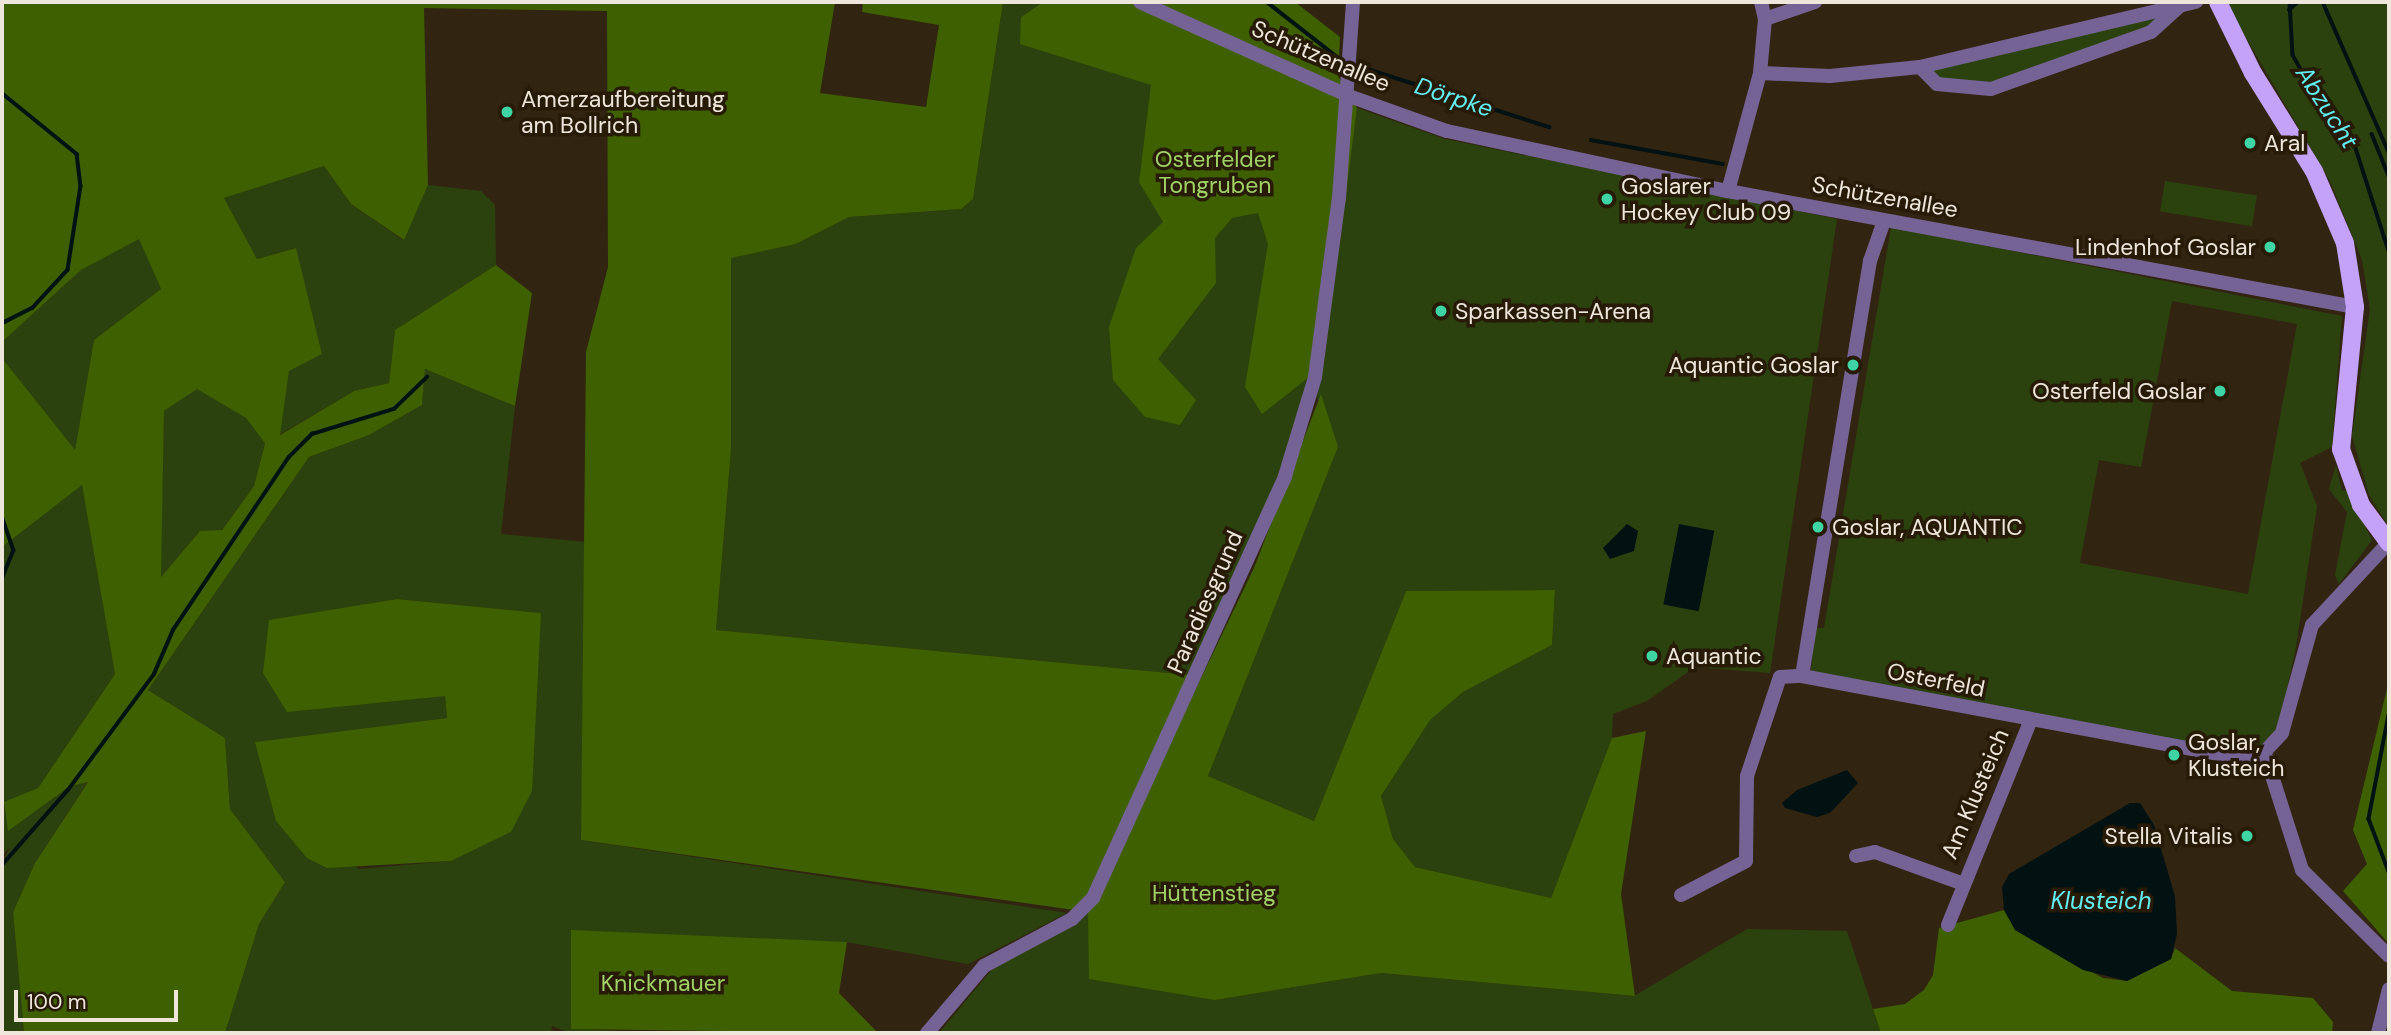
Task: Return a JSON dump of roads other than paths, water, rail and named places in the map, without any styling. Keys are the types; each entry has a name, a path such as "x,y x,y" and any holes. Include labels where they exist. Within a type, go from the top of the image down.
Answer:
{"main road":[{"path":"2218,2 2331,205 2349,257 2355,307 2343,411 2343,459 2361,505 2386,539"}],"street":[{"name":"Schützenallee","path":"1140,2 1349,96 1447,131 1728,191 2355,307"},
{"name":"Paradiesgrund","path":"926,1033 984,966 1072,919 1093,898 1200,670 1307,410 1349,96 1353,2"},
{"path":"1728,191 1760,73 1765,19 1761,2"},
{"path":"1765,19 1815,2"},
{"path":"1760,73 1830,76 1920,67 2196,2"},
{"path":"1920,67 1937,84 1991,89 2151,32 2181,5"},
{"path":"1681,895 1746,861 1747,776 1774,683 1802,676 1870,261 1884,221"},
{"path":"2386,539 2312,625 2282,733 2266,757 2302,870 2389,956"},
{"name":"Osterfeld","path":"1802,676 2030,722 2244,761 2266,757"},
{"name":"Am Klusteich","path":"1948,925 1961,883 2030,722"},
{"name":"Am Klusteich","path":"1856,856 1875,852 1961,883"},
{"path":"2378,1033 2389,989"}],"water":[{"path":"1627,524 1638,531 1634,551 1610,559 1603,548"},
{"path":"1679,524 1714,531 1699,611 1663,604"},
{"path":"1847,770 1858,783 1830,813 1817,817 1785,808 1782,803 1797,790"},
{"name":"Klusteich","path":"2130,803 2140,803 2154,825 2175,896 2177,934 2171,959 2127,981 2083,970 2015,930 2004,910 2002,887 2009,874"}],"waterway":[{"name":"Dörpke","path":"1267,2 1340,59"},
{"name":"Abzucht","path":"2290,2 2293,55 2321,105 2352,136 2389,251"},
{"name":"Abzucht","path":"2289,10 2298,2"},
{"path":"2323,2 2389,152"},
{"name":"Dörpke","path":"1358,66 1549,127"},
{"path":"2,93 77,154 81,186 68,270 33,308 2,324"},
{"path":"2372,134 2389,176"},
{"name":"Dörpke","path":"1591,140 1723,164"},
{"path":"2,865 68,790 154,674 173,630 289,457 312,434 394,409 427,377"},
{"path":"2,516 14,550 2,579"},
{"name":"Abzucht","path":"2389,715 2369,819 2389,872"}],"place":[{"name":"Amerzaufbereitung am Bollrich","path":"507,112"},
{"name":"Aral","path":"2250,143"},
{"name":"Goslarer Hockey Club 09","path":"1607,199"},
{"name":"Lindenhof Goslar","path":"2270,247"},
{"name":"Sparkassen-Arena","path":"1441,311"},
{"name":"Aquantic Goslar","path":"1853,365"},
{"name":"Osterfeld Goslar","path":"2220,391"},
{"name":"Goslar, AQUANTIC","path":"1818,527"},
{"name":"Aquantic","path":"1652,656"},
{"name":"Goslar, Klusteich","path":"2174,755"},
{"name":"Stella Vitalis","path":"2247,836"}],"park label":[{"name":"Osterfelder Tongruben","path":"1215,172"},
{"name":"Hüttenstieg","path":"1214,893"},
{"name":"Knickmauer","path":"663,983"}]}
